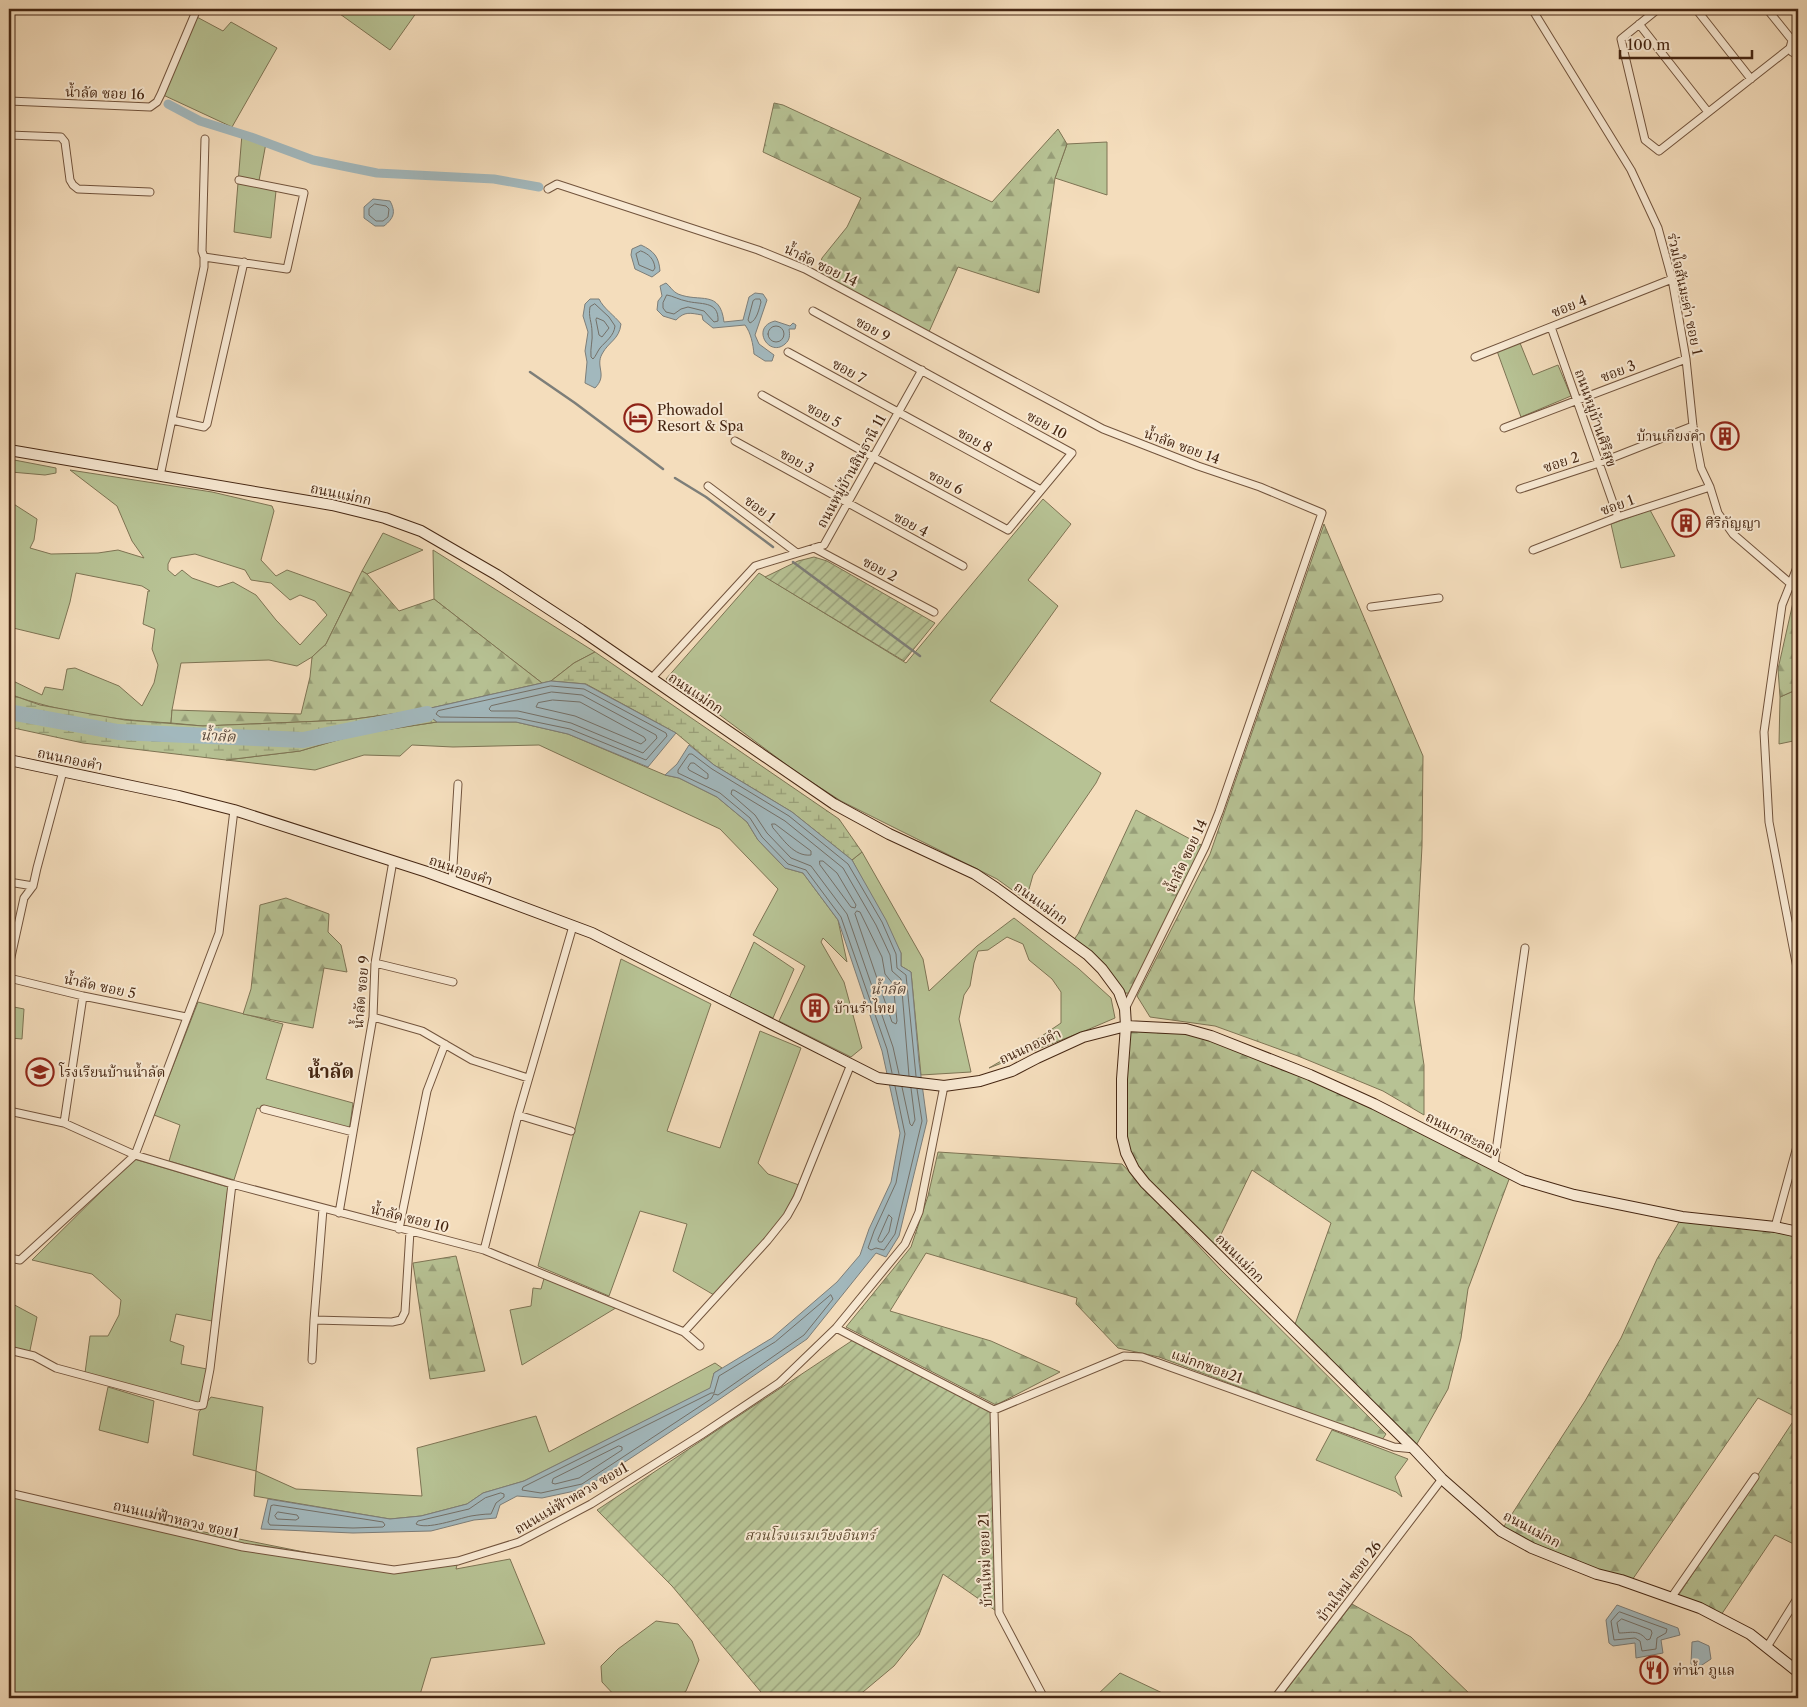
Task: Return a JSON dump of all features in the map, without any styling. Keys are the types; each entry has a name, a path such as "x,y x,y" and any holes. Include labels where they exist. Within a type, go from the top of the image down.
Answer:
{"street":[{"name":"น้ำลัด ซอย 16","path":"9,101 150,107 161,94 197,9"},
{"name":"ร่วมใจสันมะค่า ซอย 1","path":"1532,9 1631,170 1658,228 1672,279 1686,359 1693,426 1701,468 1710,487 1718,513 1733,534 1798,590"},
{"path":"1658,9 1620,39 1645,140 1659,151 1794,42"},
{"path":"1696,9 1750,79"},
{"path":"1767,9 1794,42"},
{"path":"1640,24 1708,112"},
{"path":"1794,42 1792,52 1798,55"},
{"path":"9,135 63,138 70,180 78,189 150,192"},
{"path":"160,476 204,267 202,251 206,139"},
{"path":"204,258 287,269 304,193 239,180"},
{"name":"น้ำลัด ซอย 14","path":"548,189 557,184 789,262 826,279 1103,430 1260,487 1322,513 1216,821 1125,1009"},
{"path":"172,420 204,427 207,424 244,262"},
{"name":"ซอย 4","path":"1475,357 1672,279"},
{"name":"ซอย 9","path":"813,310 922,370"},
{"name":"ถนนหมู่บ้านศิริสุข","path":"1551,327 1618,517"},
{"name":"ซอย 7","path":"788,352 898,412"},
{"name":"ซอย 3","path":"1504,428 1686,359"},
{"name":"ถนนหมู่บ้านสินธานี 11","path":"652,678 755,566 824,545 922,370"},
{"name":"ซอย 10","path":"922,370 1072,453 1008,530"},
{"name":"ซอย 5","path":"762,395 873,457"},
{"name":"ซอย 8","path":"898,412 1040,490"},
{"name":"ซอย 2","path":"1520,489 1599,463 1693,426"},
{"name":"ซอย 3","path":"735,441 848,503"},
{"name":"ถนนแม่กก","path":"9,450 332,505 385,518 421,532 497,575 652,678 834,804 890,834 975,874 996,888 1088,955 1111,979 1119,992 1125,1009 1126,1026 1122,1078 1122,1136 1126,1153 1134,1169 1145,1183 1442,1479 1501,1531 1532,1548 1597,1574 1621,1580 1706,1611 1750,1634 1798,1672"},
{"name":"ซอย 6","path":"873,457 1008,530"},
{"name":"ซอย 1","path":"708,486 797,553"},
{"name":"ซอย 1","path":"1533,550 1618,517 1710,487"},
{"name":"ซอย 4","path":"848,503 963,566"},
{"name":"ซอย 2","path":"814,548 934,612"},
{"path":"1798,565 1782,605 1764,732 1769,822 1798,973"},
{"path":"1371,607 1439,598"},
{"name":"ถนนกองคำ","path":"9,760 234,810 393,861 592,932 878,1078 944,1086 980,1082 1012,1071 1083,1037 1126,1026"},
{"path":"9,966 24,898 33,886 36,868 64,771"},
{"path":"452,882 458,784"},
{"path":"9,1258 20,1260 135,1155 219,933 234,810"},
{"name":"น้ำลัด ซอย 9","path":"339,1213 373,1017 375,963 393,861"},
{"path":"9,882 33,886"},
{"path":"484,1250 528,1078 573,926"},
{"path":"1494,1165 1525,948"},
{"path":"375,963 453,982"},
{"name":"น้ำลัด ซอย 5","path":"9,978 83,996 186,1017"},
{"path":"64,1123 83,996"},
{"path":"373,1017 422,1031 472,1060 528,1078"},
{"name":"ถนนกาสะลอง","path":"1126,1026 1186,1029 1211,1036 1310,1075 1374,1104 1523,1180 1553,1190 1602,1202 1682,1217 1775,1227 1798,1232"},
{"path":"399,1229 427,1091 445,1044"},
{"path":"684,1332 767,1241 787,1216 797,1198 850,1064"},
{"name":"ถนนแม่ฟ้าหลวง ซอย1","path":"9,1493 243,1548 394,1570 458,1562 519,1542 599,1498 701,1435 778,1383 836,1328 905,1244 919,1212 944,1086"},
{"path":"264,1109 353,1132"},
{"name":"น้ำลัด ซอย 10","path":"9,1111 64,1123 135,1155 232,1184 484,1250 684,1332 700,1346"},
{"path":"518,1115 572,1131"},
{"path":"1775,1227 1798,1143"},
{"path":"9,1350 34,1356 56,1368 197,1406 203,1405 210,1369 232,1184"},
{"path":"312,1360 323,1209"},
{"path":"314,1320 392,1322 401,1320 405,1312 410,1231"},
{"path":"836,1328 994,1410"},
{"name":"แม่กกซอย21","path":"994,1410 1124,1356 1142,1357 1394,1447 1414,1449"},
{"name":"บ้านใหม่ ซอย 21","path":"994,1410 999,1613 1044,1698"},
{"path":"1671,1598 1754,1477"},
{"name":"บ้านใหม่ ซอย 26","path":"1275,1698 1442,1479"},
{"path":"1767,1647 1798,1597"}],"green space":[{"path":"333,9 419,9 390,50"},
{"path":"195,16 223,31 231,22 277,48 232,127 161,94"},
{"path":"774,103 783,105 992,202 1058,129 1067,144 1055,178 1039,293 958,267 928,334 817,275 822,258 847,227 861,198 763,152"},
{"path":"242,134 266,143 258,186 276,191 271,238 234,232"},
{"path":"1107,142 1107,195 1055,178 1067,144"},
{"path":"1520,343 1533,375 1558,365 1571,396 1521,417 1497,351"},
{"path":"9,459 56,468 56,473 45,475 11,472 9,479"},
{"path":"70,470 212,492 272,506 274,511 261,560 276,576 287,570 351,593 326,644 312,657 297,666 269,660 181,663 171,723 130,720 69,711 9,694 9,679 42,695 45,687 63,690 67,669 75,668 119,686 142,706 154,683 158,665 152,649 155,629 143,624 148,591 150,591 142,586 76,573 59,639 9,627 9,501 37,519 34,540 30,548 51,554 98,553 118,550 144,558 132,541 117,506","holes":["195,554 245,570 251,580 271,583 290,600 300,595 315,601 327,615 300,645 276,620 256,595 233,582 218,587 192,578 182,570 175,576 168,570 168,564 171,558"]},
{"path":"1043,499 1071,524 1028,580 1058,606 990,701 1101,773 1033,875 1026,900 997,879 841,801 799,774 709,707 666,679 759,573 906,663"},
{"path":"1650,510 1675,556 1621,568 1611,524"},
{"path":"1324,524 1423,756 1422,846 1414,999 1424,1065 1424,1115 1383,1091 1298,1056 1215,1026 1150,1017 1137,996 1210,854"},
{"path":"383,533 423,550 367,574 362,571"},
{"path":"433,550 595,652 574,663 551,681 542,683 434,599"},
{"path":"814,557 827,561 935,623 904,661 765,577 798,561"},
{"path":"362,571 367,574 399,611 434,599 542,683 422,710 347,720 203,726 171,723 172,710 301,714 310,677 312,657 326,644"},
{"path":"1794,598 1798,601 1798,689 1780,697 1778,669"},
{"path":"595,652 839,819 862,852 852,860 792,812 714,765 676,733 586,684 551,681 574,663"},
{"path":"1798,689 1798,740 1779,744 1780,697"},
{"path":"9,694 40,705 125,720 203,726 347,720 422,710 437,722 357,734 300,751 226,760 83,743 9,727"},
{"path":"437,722 516,722 568,734 665,775 679,778 717,797 747,822 758,840 785,868 803,873 838,920 847,962 823,938 821,942 844,982 862,1048 851,1057 779,1021 805,966 753,935 778,889 720,829 539,745 453,747 412,745 400,756 364,755 315,770 226,760 300,751 359,734"},
{"path":"1136,810 1205,847 1133,994 1119,992 1072,942 1078,934"},
{"path":"862,852 923,959 929,991 977,946 1014,918 1079,969 1111,998 1115,1018 989,1068 1061,1023 1061,992 1052,979 1029,960 1023,944 1007,937 988,950 978,951 970,986 964,995 959,1019 971,1072 921,1075 911,972 901,966 901,953 852,860"},
{"path":"286,898 329,914 328,932 341,945 347,972 324,968 313,1028 243,1014 251,989 260,905"},
{"path":"754,942 794,969 773,1018 729,998"},
{"path":"621,959 711,1004 667,1131 720,1148 760,1031 801,1048 758,1163 768,1174 799,1185 782,1219 714,1295 673,1271 687,1224 640,1211 609,1296 538,1266"},
{"path":"198,1002 283,1024 266,1079 353,1103 349,1132 257,1108 234,1180 169,1161 180,1125 154,1115"},
{"path":"9,1006 24,1009 22,1039 11,1038 9,1052"},
{"path":"1126,1026 1186,1029 1310,1075 1511,1174 1468,1289 1461,1338 1448,1389 1414,1449 1293,1330 1331,1223 1252,1170 1213,1251 1141,1178 1121,1131"},
{"path":"938,1152 1122,1164 1221,1270 1386,1434 1382,1440 1159,1357 1118,1348 1076,1304 1077,1298 926,1253 890,1311 991,1341 1060,1372 996,1405 846,1327 911,1247 928,1196"},
{"path":"134,1159 228,1187 212,1321 176,1314 170,1341 184,1346 181,1364 207,1369 202,1403 193,1403 85,1373 90,1336 108,1336 119,1315 121,1300 92,1274 32,1260"},
{"path":"1682,1217 1798,1232 1798,1546 1775,1535 1719,1618 1676,1599 1796,1417 1758,1398 1630,1583 1501,1531 1585,1401 1621,1338 1657,1259"},
{"path":"456,1256 485,1371 430,1379 413,1263"},
{"path":"545,1275 619,1306 522,1365 510,1310 531,1306 533,1288 541,1289"},
{"path":"9,1302 37,1317 29,1355 9,1350"},
{"name":"สวนโรงแรมเวียงอินทร์","path":"856,1338 994,1410 999,1613 943,1574 919,1635 894,1666 863,1692 852,1698 766,1698 672,1586 597,1510"},
{"path":"715,1363 722,1368 714,1373 711,1388 524,1481 483,1493 467,1504 421,1516 390,1519 254,1496 256,1471 296,1489 422,1496 417,1448 536,1416 549,1452"},
{"path":"108,1387 154,1401 148,1443 99,1430"},
{"path":"211,1397 263,1407 256,1471 193,1455 199,1412"},
{"path":"1332,1430 1408,1459 1395,1477 1402,1497 1396,1492 1316,1460"},
{"path":"9,1493 394,1570 458,1561 456,1569 510,1559 545,1644 431,1658 419,1698 9,1698"},
{"path":"1352,1604 1411,1637 1474,1698 1280,1698"},
{"path":"656,1621 678,1624 692,1641 699,1660 686,1691 677,1698 617,1698 602,1682 601,1666 618,1649"},
{"path":"1120,1673 1173,1698 1094,1698"}],"water":[{"path":"373,199 390,201 392,205 393,215 384,226 375,226 364,218 364,207"},
{"path":"641,245 652,252 657,258 660,271 652,277 635,269 631,255 632,249"},
{"path":"666,283 678,294 713,301 722,312 724,322 743,320 749,297 755,293 763,294 767,300 755,335 759,344 774,355 772,361 765,361 754,354 749,332 745,325 713,328 703,320 702,315 688,313 676,320 663,316 657,310 658,301 662,296 660,286"},
{"path":"590,299 599,299 621,324 618,334 602,354 600,359 601,379 595,388 585,383 587,362 585,351 588,332 583,316 585,304"},
{"path":"775,321 790,326 793,323 796,325 795,329 789,329 787,342 779,347 773,347 768,344 763,335 764,329 768,324"},
{"path":"551,681 585,684 676,733 648,767 568,734 516,722 437,722 422,710"},
{"path":"689,745 714,765 792,812 852,860 886,920 901,953 901,966 911,972 919,1062 927,1121 899,1236 886,1257 876,1253 807,1339 584,1489 542,1498 517,1496 500,1505 496,1518 474,1520 431,1531 353,1533 261,1529 268,1499 390,1519 421,1516 467,1504 483,1493 524,1481 710,1388 714,1373 772,1338 837,1282 860,1255 869,1229 891,1182 900,1133 882,1051 838,920 803,873 785,868 758,840 747,822 717,797 679,778 665,775 677,764"},
{"path":"1617,1605 1678,1628 1680,1635 1661,1640 1663,1653 1636,1658 1635,1643 1613,1646 1609,1643 1606,1620"},
{"path":"1698,1641 1709,1646 1711,1659 1699,1667 1691,1664 1692,1642"}],"waterway":[{"path":"168,104 200,121 251,137 313,160 377,173 494,179 539,187"},
{"path":"530,372 663,469"},
{"path":"675,478 706,497 773,547"},
{"path":"793,562 920,656"},
{"name":"น้ำลัด","path":"9,712 118,732 303,740 427,714"}],"place":[{"name":"Phowadol Resort & Spa","path":"638,418"},
{"name":"บ้านเกียงคำ","path":"1725,436"},
{"name":"ศิริกัญญา","path":"1686,523"},
{"name":"บ้านรำไทย","path":"815,1008"},
{"name":"โรงเรียนบ้านน้ำลัด","path":"40,1072"},
{"name":"ท่าน้ำ ภูแล","path":"1654,1670"}],"district":[{"name":"น้ำลัด","path":"331,1071"}]}
